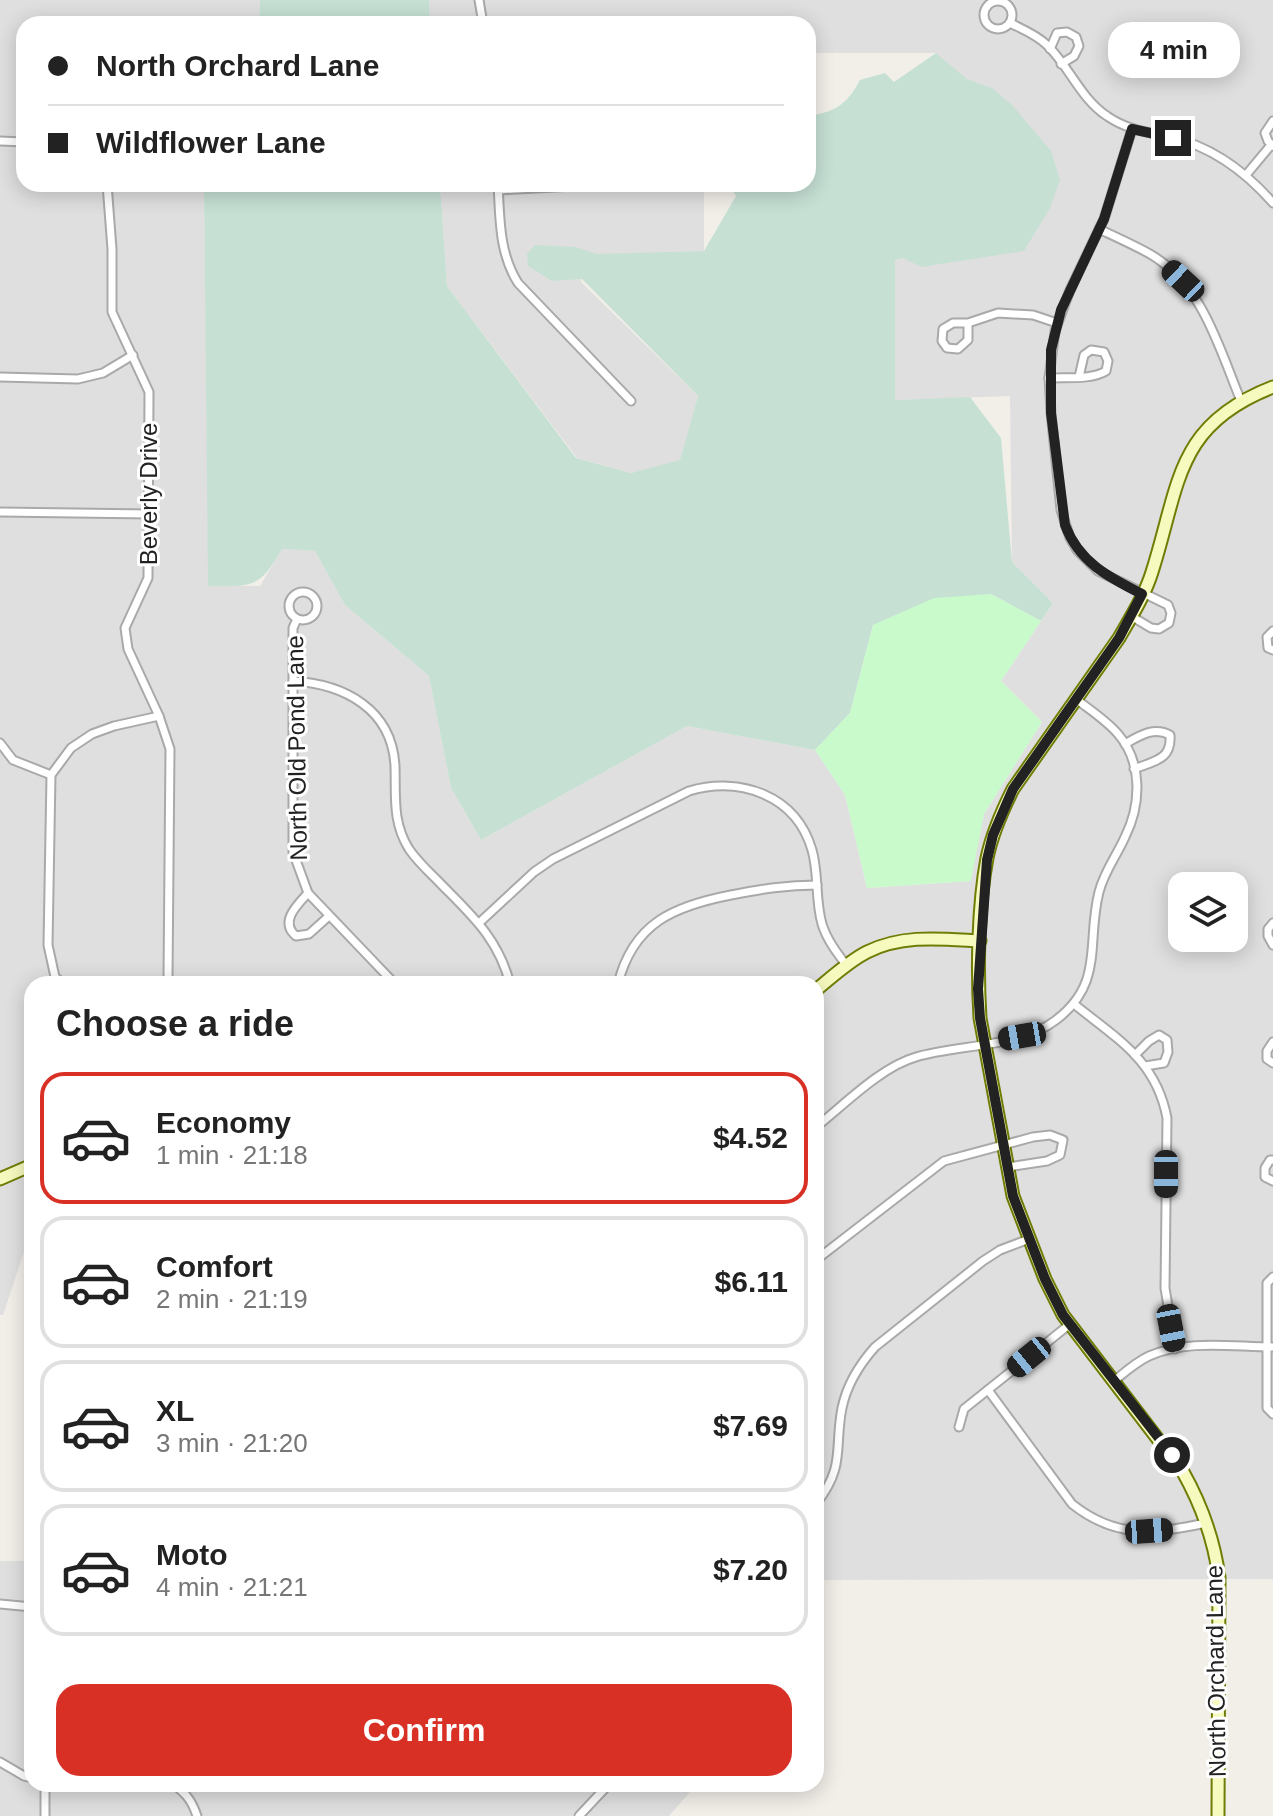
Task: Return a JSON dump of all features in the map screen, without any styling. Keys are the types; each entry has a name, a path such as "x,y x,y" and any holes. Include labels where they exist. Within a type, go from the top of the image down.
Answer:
{"street":[{"path":"1010,23 1038,38 1050,49 1090,102 1103,113 1132,129 1195,145 1223,158 1246,175 1273,203"},
{"path":"1050,49 1057,33 1067,32 1076,37 1079,46 1074,56 1061,64"},
{"path":"1246,175 1272,145 1265,133 1273,121"},
{"path":"1131,616 1151,628 1159,629 1169,623 1171,613 1168,605 1098,571 1077,550 1070,538 1061,510 1049,378 1057,323 1099,229 1132,129"},
{"name":"Beverly Drive","path":"108,192 112,312 149,392 148,578 125,628 128,649 159,716 170,749 168,976"},
{"path":"498,192 502,244 511,272 631,401"},
{"path":"1099,229 1151,255 1183,281 1207,317 1241,401"},
{"path":"968,323 968,340 958,349 947,348 942,341 943,329 953,323 968,323 998,313 1014,313 1057,323"},
{"path":"1049,378 1079,377 1099,375 1106,371 1108,361 1104,352 1091,350 1084,355 1079,377"},
{"path":"0,377 78,379 103,373 133,355"},
{"name":"North Orchard Lane","path":"1218,1816 1217,1560 1195,1492 1070,1324 1051,1291 1029,1239 1013,1196 984,1043 978,989 987,860 1001,814 1013,789 1131,616 1151,576 1183,463 1207,427 1241,401 1273,387"},
{"path":"0,512 150,514"},
{"path":"309,593 316,600 317,609 307,620 297,619 289,609 290,601 295,594 309,593"},
{"name":"North Old Pond Lane","path":"297,619 293,628 293,852 308,893 387,976"},
{"path":"1273,631 1267,637 1268,648 1273,650"},
{"path":"293,681 339,688 357,699 382,726 393,751 395,808 403,839 419,862 479,923 500,953 507,976"},
{"path":"824,1120 903,1061 1022,1036 1042,1029 1074,1004 1090,973 1094,956 1099,891 1133,821 1137,803 1137,781 1125,744 1109,724 1076,699"},
{"path":"55,976 48,945 51,775 71,748 92,734 159,716"},
{"path":"1125,744 1150,732 1163,731 1170,735 1171,747 1164,757 1134,769"},
{"path":"0,743 13,760 51,775"},
{"path":"479,923 534,872 553,859 689,791 706,786 742,786 760,792 785,808 800,824 813,854 821,921 825,933 847,966"},
{"path":"621,976 629,951 645,932 680,908 703,899 774,886 817,885"},
{"path":"308,893 290,916 288,926 291,932 296,936 309,934 329,916"},
{"path":"1273,923 1268,929 1273,945"},
{"path":"824,984 865,953 898,941 920,938 980,941"},
{"path":"1074,1004 1135,1055 1163,1097 1167,1118 1165,1288 1175,1349"},
{"path":"1135,1055 1159,1035 1167,1040 1168,1052 1164,1063 1145,1066"},
{"path":"1273,1042 1267,1051 1267,1059 1273,1063"},
{"path":"824,1254 944,1161 1033,1137 1050,1135 1063,1140 1060,1155 1047,1161 1008,1167"},
{"path":"1273,1160 1265,1168 1265,1177 1273,1181"},
{"path":"0,1179 24,1168"},
{"path":"824,1491 836,1471 841,1410 854,1374 865,1358 983,1261 1000,1250 1029,1239"},
{"path":"1273,1277 1267,1283 1270,1347 1267,1408 1273,1414"},
{"path":"959,1427 964,1409 1070,1324"},
{"path":"1114,1381 1151,1355 1175,1349 1194,1346 1270,1347"},
{"path":"988,1390 1072,1504 1102,1525 1133,1532 1206,1523"},
{"path":"0,1604 24,1606"},
{"path":"0,1762 24,1776"},
{"path":"45,1792 45,1816"},
{"path":"181,1792 193,1803 197,1816"},
{"path":"579,1816 602,1792"}],"shaded area":[{"path":"0,0 260,0 259,16 16,16 16,192 204,192 209,585 260,586 282,549 315,551 345,605 429,676 451,788 481,840 687,726 815,750 845,795 867,888 970,881 984,814 1042,722 1001,681 1053,603 1012,562 1010,396 895,400 895,260 1029,225 1048,154 936,53 816,53 816,16 430,16 429,0 1273,0 1273,1579 824,1580 824,976 24,976 24,1252 3,1315 0,1315"},
{"path":"441,192 704,192 704,251 583,256 581,282 698,396 680,461 631,473 577,458 447,286"},
{"path":"0,1561 24,1561 24,1792 690,1792 669,1816 0,1816"}],"green space":[{"path":"260,0 429,0 430,16 259,16"},
{"path":"936,53 967,79 992,88 1013,106 1051,151 1060,180 1050,208 1024,251 921,267 903,258 895,260 895,400 970,397 1001,438 1012,562 1053,603 1041,621 991,594 873,625 850,713 815,750 687,726 481,840 451,788 429,676 345,605 315,551 282,549 267,572 253,582 208,586 204,192 441,192 447,286 576,458 631,473 680,460 698,396 582,279 552,281 528,266 527,254 535,245 576,247 597,254 704,251 736,196 734,192 816,192 816,114 840,106 860,80 885,73 894,82"},
{"path":"991,594 1041,621 1001,681 1042,722 984,814 971,881 867,888 845,795 815,750 850,713 873,625 934,598"}],"route":[{"path":"1172,1455 1063,1315 1045,1279 1013,1196 980,1018 978,989 987,860 1001,814 1013,789 1119,638 1142,594 1098,571 1077,550 1065,525 1049,390 1055,331 1061,310 1104,219 1132,129 1173,138"}]}
